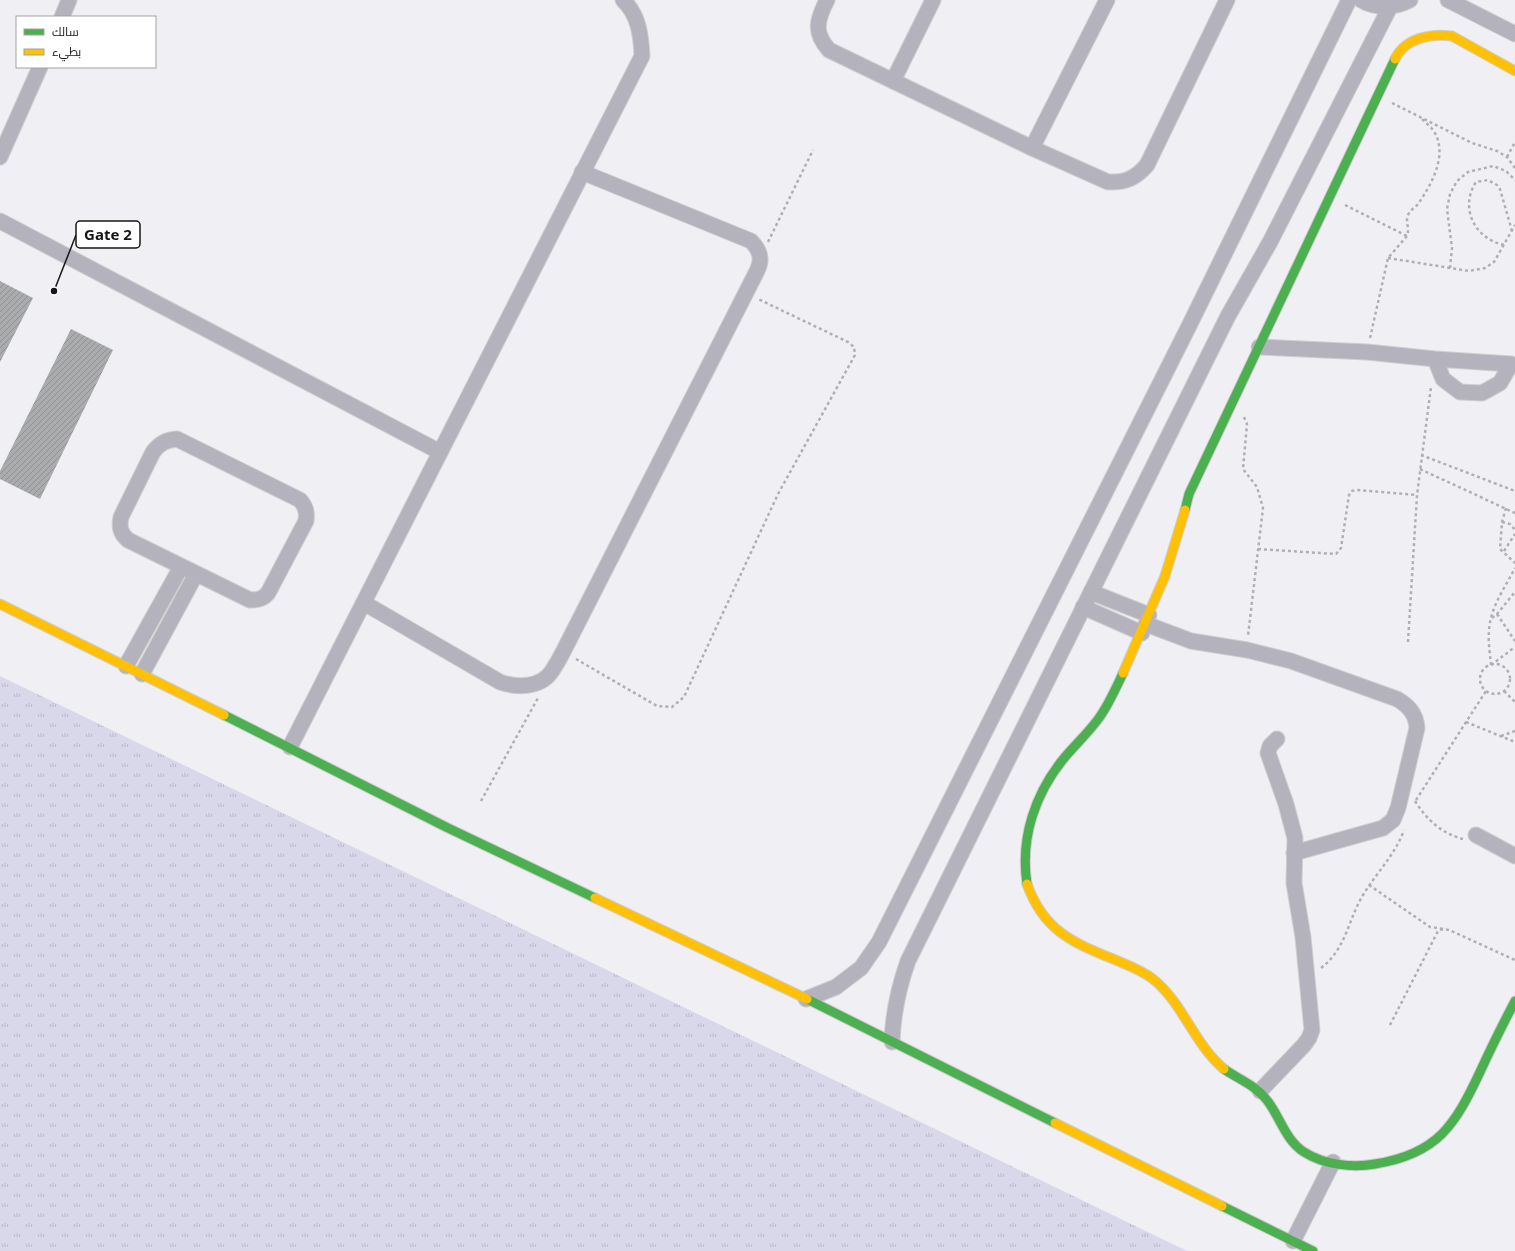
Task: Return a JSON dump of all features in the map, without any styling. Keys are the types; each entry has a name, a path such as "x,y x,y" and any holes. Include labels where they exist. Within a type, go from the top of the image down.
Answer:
{"street":[{"path":"62,16 69,0"},
{"path":"290,747 642,56 642,37 636,20 623,0"},
{"path":"827,0 820,15 818,25 819,34 823,43 829,50 1032,148 1108,182 1118,183 1130,180 1140,173 1147,165 1221,2"},
{"path":"893,81 933,0"},
{"path":"1032,148 1107,0"},
{"path":"806,999 836,987 861,968 879,942 1186,332 1349,0"},
{"path":"1361,0 1376,6 1390,7 1403,4 1410,0"},
{"path":"1448,0 1515,34"},
{"path":"892,1042 893,1015 898,987 908,962 1228,316 1270,242 1390,7"},
{"path":"1515,71 1452,36 1434,34 1416,39 1402,49 1396,56 1189,494 1180,533 1145,624 1100,718 1054,771 1032,816 1024,850 1028,885 1038,911 1052,928 1078,943 1134,967 1153,979 1170,996 1187,1026 1202,1046 1223,1068 1260,1091 1270,1104 1290,1138 1303,1151 1333,1162 1365,1166 1388,1162 1411,1155 1438,1138 1459,1115 1515,1001"},
{"path":"0,157 40,68"},
{"path":"364,602 460,660 508,685 531,685 546,678 552,672 563,652 746,293 760,265 759,252 751,241 582,172"},
{"path":"0,221 440,452"},
{"path":"1259,347 1367,352 1435,359"},
{"path":"177,439 300,500 304,504 307,515 306,521 264,598 250,600 196,574 128,540 122,534 119,526 121,517 153,452 159,444 168,440 177,439"},
{"path":"126,666 181,566"},
{"path":"142,674 196,574"},
{"path":"1091,592 1145,624"},
{"path":"0,604 290,747 455,832 806,999 1313,1251"},
{"path":"1083,608 1145,624 1182,639 1247,650 1291,661 1397,699 1412,711 1416,720 1417,728 1394,820 1383,828 1294,853"},
{"path":"1260,1091 1310,1038 1312,1030 1303,937 1294,882 1295,838 1292,820 1268,753 1270,746 1277,739"},
{"path":"1482,838 1515,856"},
{"path":"1293,1241 1333,1162"}],"path":[{"path":"1378,95 1422,119 1472,143 1497,151 1507,157 1515,168"},
{"path":"1367,352 1388,258 1407,236 1407,217 1409,213 1417,206 1426,192 1439,162 1439,146 1433,131 1422,119"},
{"path":"1507,157 1515,142"},
{"path":"760,258 813,150"},
{"path":"1450,268 1452,243 1447,209 1450,194 1457,181 1468,172 1492,166 1506,171 1515,180"},
{"path":"1504,245 1493,243 1476,227 1470,206 1472,189 1476,182 1488,180 1497,185 1500,189 1512,231"},
{"path":"1330,198 1407,236"},
{"path":"1388,258 1469,271 1485,268 1494,262 1515,225"},
{"path":"563,652 657,706 672,707 684,697 778,494 855,355 854,347 848,342 746,293"},
{"path":"1408,642 1417,495 1421,455 1435,359"},
{"path":"1227,412 1242,414 1247,424 1244,469 1256,487 1263,508 1247,650"},
{"path":"1421,455 1515,491"},
{"path":"1420,469 1515,513"},
{"path":"1258,549 1336,554 1341,548 1349,495 1352,491 1417,495"},
{"path":"1506,508 1502,522 1500,549 1504,551 1515,563"},
{"path":"1502,522 1510,524 1515,530"},
{"path":"1504,551 1515,534"},
{"path":"1491,665 1489,631 1491,619 1498,599 1515,568"},
{"path":"1491,619 1498,614 1515,592"},
{"path":"1498,614 1515,641"},
{"path":"1491,665 1502,666 1507,670 1510,679 1508,687 1504,691 1493,694 1486,691 1480,683 1480,678 1486,668 1515,647"},
{"path":"1510,679 1515,678"},
{"path":"1412,806 1486,691"},
{"path":"1504,691 1515,702"},
{"path":"481,801 540,693"},
{"path":"1466,722 1515,742"},
{"path":"1501,736 1515,731"},
{"path":"1415,801 1424,816 1437,828 1453,836 1470,841 1482,838"},
{"path":"1306,977 1326,964 1341,946 1356,910 1369,885 1391,858 1406,824"},
{"path":"1369,885 1430,927 1450,930 1515,960"},
{"path":"1390,1026 1434,935 1443,929"}],"green space":[{"path":"0,676 1187,1251 0,1251"}],"building":[{"path":"0,281 33,298 0,362"},
{"path":"71,329 113,350 40,499 0,479 0,471"}],"traffic: fast":[{"path":"1185,510 1189,494 1395,59"},
{"path":"1027,884 1025,867 1028,833 1038,801 1054,771 1103,713 1123,673"},
{"path":"224,715 448,828 595,898"},
{"path":"807,999 1055,1123"},
{"path":"1224,1069 1262,1094 1292,1141 1304,1152 1329,1163 1357,1166 1397,1159 1414,1153 1429,1144 1442,1134 1452,1122 1471,1091 1515,1001"},
{"path":"1222,1206 1313,1251"}],"traffic: slow":[{"path":"1395,59 1405,46 1419,38 1444,35 1452,36 1515,71"},
{"path":"1123,673 1165,576 1185,510"},
{"path":"0,604 224,715"},
{"path":"1027,884 1042,914 1062,934 1088,948 1141,971 1153,979 1173,1000 1204,1048 1224,1069"},
{"path":"595,898 807,999"},
{"path":"1055,1123 1222,1206"}],"place":[{"name":"Gate 2","path":"54,291"}]}
